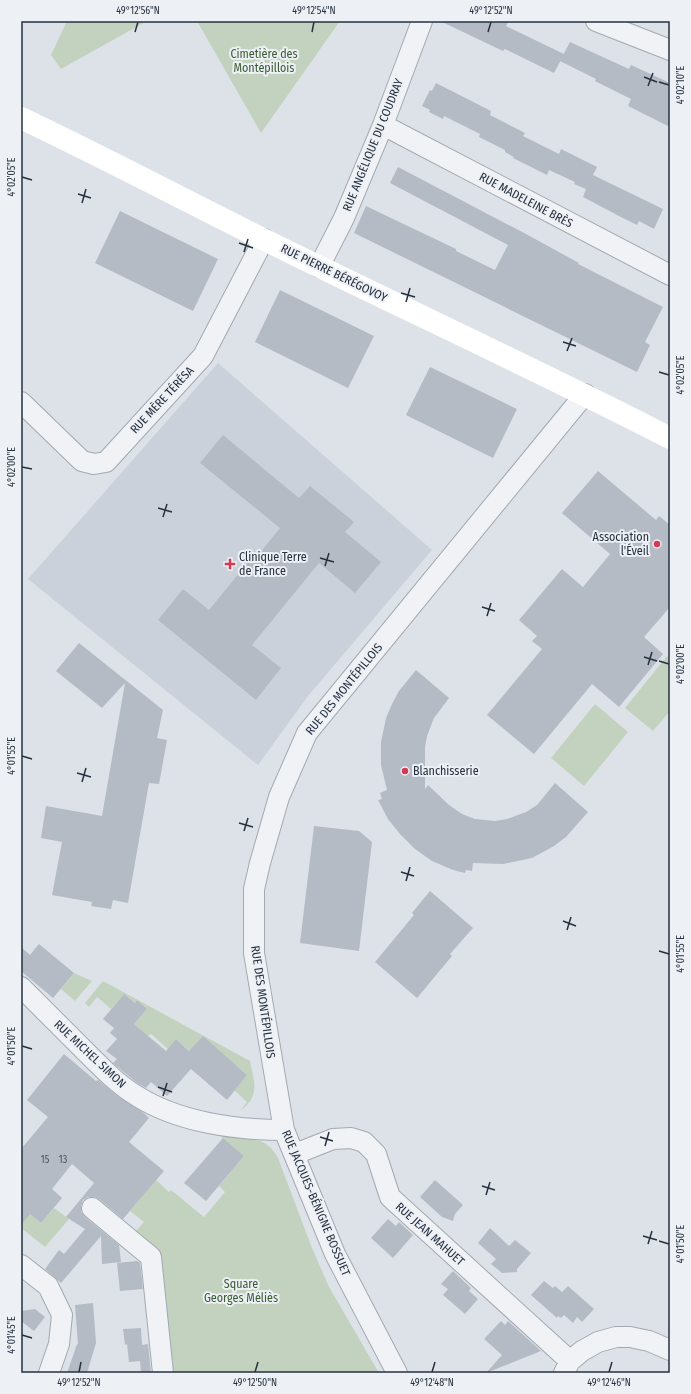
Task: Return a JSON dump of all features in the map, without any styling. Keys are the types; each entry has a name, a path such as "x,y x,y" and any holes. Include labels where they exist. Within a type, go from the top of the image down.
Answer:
{"street":[{"name":"RUE ANGÉLIQUE DU COUDRAY","path":"319,266 344,218 383,125 422,21"},
{"path":"596,21 670,50"},
{"name":"RUE PIERRE BÉRÉGOVOY","path":"21,118 319,266 584,394 670,438"},
{"name":"RUE MADELEINE BRÈS","path":"383,125 670,274"},
{"name":"RUE MÈRE TÉRÉSA","path":"21,402 82,461 94,464 106,462 203,356 264,239"},
{"name":"RUE DES MONTÉPILLOIS","path":"273,1070 254,953 254,889 278,797 307,733 584,394"},
{"name":"RUE MICHEL SIMON","path":"21,988 109,1074 136,1096 164,1110 217,1125 256,1130 284,1130"},
{"name":"RUE JACQUES-BÉNIGNE BOSSUET","path":"273,1070 284,1130 335,1254 397,1373"},
{"name":"RUE JEAN MAHUET","path":"294,1154 333,1139 351,1138 364,1142 376,1154 390,1197 567,1367"},
{"path":"92,1208 151,1257 163,1373"},
{"path":"21,1265 48,1286 62,1315 59,1344 49,1373"},
{"path":"567,1367 582,1351 598,1342 616,1337 630,1337 649,1341 670,1350"}],"shaded area":[{"name":"Clinique Terre de France","path":"218,363 432,550 308,696 258,765 28,579"}],"green space":[{"path":"67,21 147,21 61,69 51,55"},
{"name":"Cimetière des Montépillois","path":"197,21 340,21 261,133"},
{"path":"667,656 670,658 670,711 653,731 625,708"},
{"path":"595,704 628,732 584,786 551,758"},
{"path":"74,973 92,981 75,1001 61,989"},
{"path":"103,981 250,1061 254,1088 251,1100 247,1105 240,1111 247,1102 234,1090 247,1075 237,1066 224,1081 176,1039 168,1049 151,1034 148,1036 134,1024 147,1009 137,1000 135,1003 124,994 111,1009 97,997 89,1007 85,1003"},
{"name":"Square Georges Méliès","path":"219,1135 260,1141 269,1146 275,1153 329,1287 379,1373 172,1373 171,1345 164,1345 135,1232 144,1222 130,1211 156,1180 169,1192 171,1190 204,1217 225,1192 219,1186 244,1156"},
{"path":"54,1208 69,1219 45,1247 21,1228 21,1211 30,1214 41,1223"}],"building":[{"path":"440,21 509,21 506,26 564,54 554,73 505,49 503,51"},
{"path":"570,42 629,69 631,65 670,83 670,127 628,106 631,99 560,61"},
{"path":"436,83 491,111 490,115 525,133 523,136 559,154 561,149 597,167 593,175 663,209 654,229 639,221 637,225 583,197 586,189 574,184 575,182 549,170 547,175 513,158 514,157 505,152 505,150 479,137 480,134 444,116 443,119 429,112 430,110 422,106 430,90 432,91"},
{"path":"398,167 526,234 579,263 578,264 663,307 645,342 650,345 637,372 354,233 366,206 456,249 456,251 495,270 508,245 390,183"},
{"path":"120,211 218,259 193,311 95,263"},
{"path":"280,290 374,336 348,388 255,342"},
{"path":"430,367 517,409 493,458 406,415"},
{"path":"223,435 299,498 310,486 354,522 345,532 381,562 355,593 319,563 252,645 281,668 256,700 158,620 183,589 209,610 248,562 251,564 280,528 200,463"},
{"path":"598,471 656,520 659,516 670,525 670,607 644,637 663,654 619,707 592,684 534,754 487,715 542,649 532,641 537,636 519,620 562,569 583,587 610,554 562,513"},
{"path":"79,643 163,710 157,738 167,740 159,784 149,783 128,903 113,900 111,909 91,906 92,902 52,895 62,842 41,838 46,806 102,816 125,683 102,708 56,671"},
{"name":"Blanchisserie","path":"416,670 449,698 434,718 427,736 425,747 425,789 428,785 449,805 462,814 475,819 495,821 507,819 526,812 537,805 555,783 588,812 566,837 554,846 532,858 503,864 473,863 472,871 466,870 465,873 453,870 432,861 415,849 400,834 388,819 378,800 382,799 380,793 387,790 381,765 381,742 386,718 392,704 399,691"},
{"path":"314,826 359,831 372,842 359,951 300,943"},
{"path":"430,891 473,928 450,954 452,956 417,998 375,962 414,915 412,913"},
{"path":"39,944 74,973 53,998 21,971 21,947 30,955"},
{"path":"124,994 135,1003 137,1000 147,1009 134,1024 166,1051 176,1039 189,1051 203,1036 247,1075 227,1100 191,1069 167,1096 151,1082 146,1088 136,1082 113,1063 117,1059 106,1051 117,1039 110,1033 114,1028 103,1019"},
{"path":"64,1054 96,1081 98,1080 116,1095 144,1113 149,1118 129,1142 164,1171 123,1219 99,1199 88,1197 83,1200 81,1212 119,1245 121,1262 102,1264 101,1236 61,1283 45,1269 59,1250 64,1254 85,1229 66,1217 94,1183 72,1164 52,1189 62,1198 41,1223 30,1214 21,1225 21,1149 48,1117 27,1100"},
{"path":"223,1138 244,1156 206,1201 184,1183"},
{"path":"435,1180 463,1205 455,1214 453,1221 442,1217 420,1197"},
{"path":"388,1219 396,1226 399,1222 413,1235 393,1258 371,1238"},
{"path":"490,1228 509,1246 515,1240 531,1253 517,1269 517,1272 502,1273 491,1264 496,1259 478,1243"},
{"path":"137,1261 140,1263 143,1289 120,1291 117,1263"},
{"path":"453,1271 471,1288 469,1291 478,1299 465,1314 443,1295 448,1289 441,1284"},
{"path":"544,1281 553,1288 555,1286 562,1292 568,1286 594,1309 582,1322 577,1317 573,1323 564,1315 561,1318 558,1316 557,1318 531,1295"},
{"path":"93,1303 96,1343 87,1373 67,1373 77,1344 78,1345 75,1305"},
{"path":"35,1309 45,1317 34,1331 21,1321 21,1311"},
{"path":"501,1321 505,1325 508,1321 541,1351 486,1373 502,1355 484,1339"},
{"path":"141,1328 142,1345 148,1344 151,1373 141,1373 140,1361 129,1362 127,1344 125,1345 123,1329"}],"place":[{"name":"Association l'Éveil","path":"657,544"},
{"name":"Clinique Terre de France","path":"230,564"},
{"name":"Blanchisserie","path":"405,771"}]}
